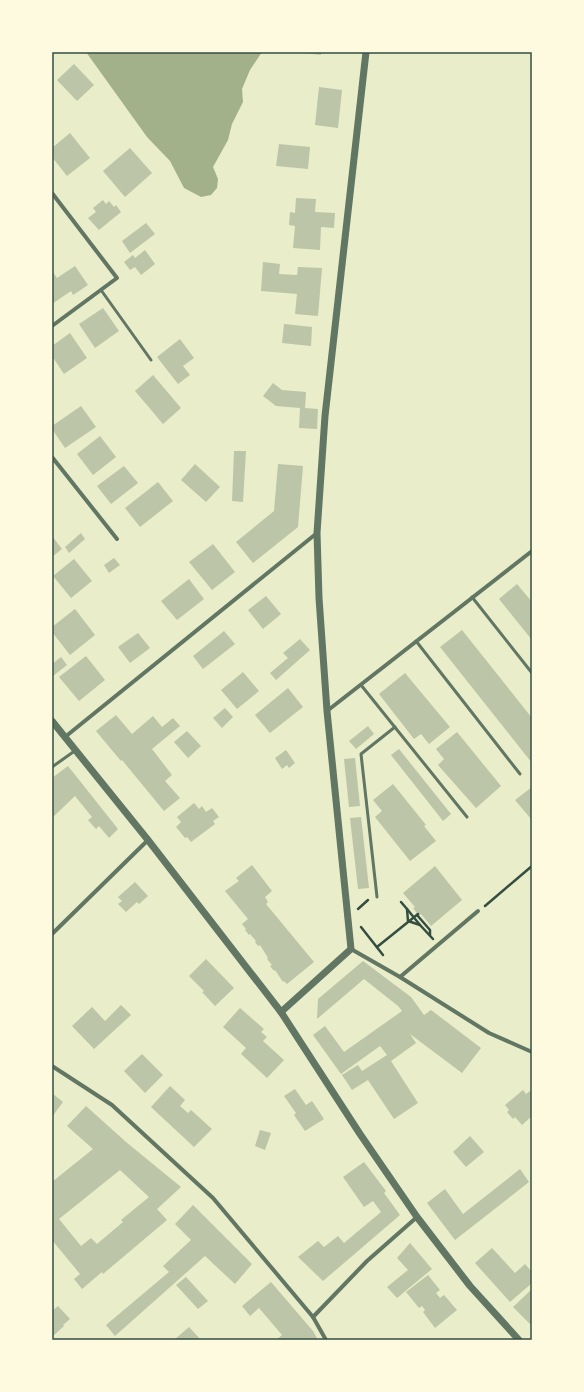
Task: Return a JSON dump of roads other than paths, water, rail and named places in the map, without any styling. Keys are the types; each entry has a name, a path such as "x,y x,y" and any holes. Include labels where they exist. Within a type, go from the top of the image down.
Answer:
{"street":[{"path":"351,949 327,712 319,598 317,533 325,416 366,52"},
{"path":"52,192 117,278 52,326"},
{"path":"52,457 116,538"},
{"path":"65,737 317,533"},
{"path":"327,712 532,551"},
{"path":"52,721 148,840 280,1012 360,1134 417,1217 470,1286 519,1340"},
{"path":"52,934 148,840"},
{"path":"400,977 478,911"},
{"path":"351,949 400,977 489,1033 532,1052"},
{"path":"280,1012 351,949"},
{"path":"52,1066 112,1105 213,1198 313,1317 326,1340"},
{"path":"313,1317 367,1261 417,1217"}],"lane":[{"path":"101,290 151,360"},
{"path":"472,597 532,672"},
{"path":"416,642 520,774"},
{"path":"361,685 467,817"},
{"path":"377,897 361,754 395,727"},
{"path":"52,767 76,750"}]}
